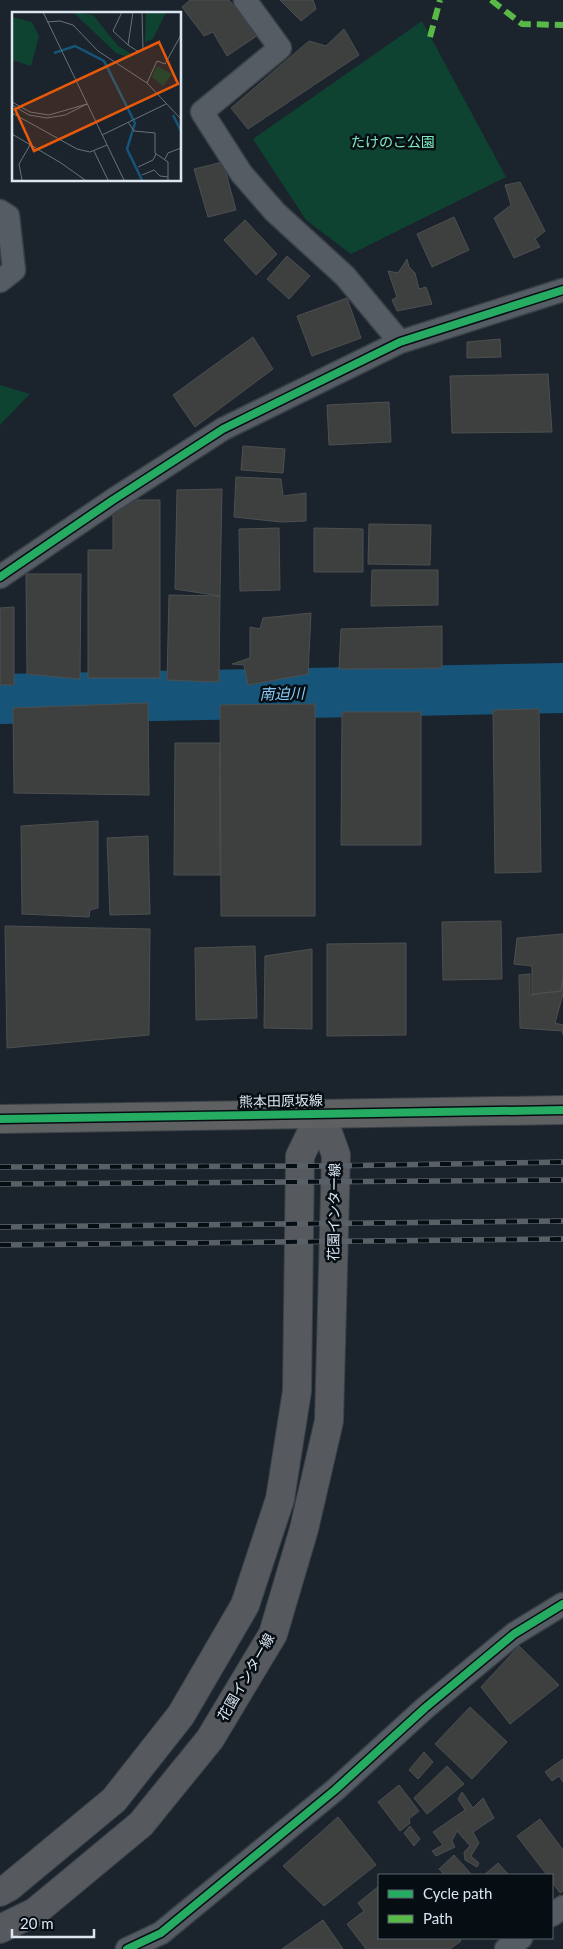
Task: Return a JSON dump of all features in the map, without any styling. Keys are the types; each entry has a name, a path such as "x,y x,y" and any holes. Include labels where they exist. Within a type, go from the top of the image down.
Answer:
{"main road":[{"name":"熊本田原坂線","path":"0,1119 563,1110"},
{"path":"0,1892 9,1887 114,1800 181,1715 245,1605 280,1499 296,1391 300,1156 321,1113"},
{"name":"花園インター線","path":"0,1929 35,1912 141,1824 210,1739 273,1634 304,1530 329,1421 336,1155 321,1113"}],"street":[{"path":"245,0 280,48 202,112 241,173 275,212 345,276 400,342"},
{"path":"0,211 8,216 14,270 0,281"},
{"path":"0,577 113,500 223,429 400,342 563,290"},
{"path":"127,1949 161,1933 336,1790 426,1708 514,1634 563,1604"},
{"path":"506,1949 520,1939"}],"green space":[{"name":"たけのこ公園","path":"422,21 506,177 351,254 306,220 253,139"},
{"path":"0,385 30,394 0,425"}],"building":[{"path":"190,0 229,0 236,8 247,8 264,31 227,56 213,32 204,36 182,7"},
{"path":"280,0 313,0 316,9 301,21"},
{"path":"344,29 359,55 248,129 231,108 309,41 326,46"},
{"path":"223,162 236,210 208,217 194,169"},
{"path":"520,182 545,231 535,239 540,247 514,258 494,218 511,205 505,185"},
{"path":"454,217 469,250 432,267 417,234"},
{"path":"245,220 277,254 256,275 224,240"},
{"path":"287,256 310,276 289,299 267,279"},
{"path":"407,259 409,267 415,273 419,289 426,287 432,304 397,311 392,300 397,297 388,271 398,273"},
{"path":"347,298 361,338 312,356 297,316"},
{"path":"253,337 273,369 195,427 173,395"},
{"path":"500,339 501,357 467,358 467,342"},
{"path":"548,374 552,432 452,433 450,376"},
{"path":"389,402 391,442 329,445 327,405"},
{"path":"243,446 285,449 283,473 241,470"},
{"path":"236,477 281,479 283,496 306,493 306,521 281,522 234,517"},
{"path":"222,489 220,596 175,589 177,490"},
{"path":"113,500 160,500 160,678 88,678 88,550 113,550"},
{"path":"369,524 431,525 430,565 368,564"},
{"path":"279,528 280,590 240,591 239,529"},
{"path":"314,528 363,529 363,572 314,572"},
{"path":"372,570 438,570 438,605 371,606"},
{"path":"26,574 81,574 80,679 27,674"},
{"path":"169,595 220,596 219,682 167,680"},
{"path":"14,607 14,685 0,685 0,608"},
{"path":"311,613 308,674 248,685 244,665 232,664 250,658 250,627 260,629 263,618"},
{"path":"442,626 442,668 339,669 341,629"},
{"path":"148,703 149,795 14,793 13,708"},
{"path":"315,704 315,916 221,916 220,705"},
{"path":"539,709 541,872 495,873 493,710"},
{"path":"342,712 421,712 421,845 341,845"},
{"path":"175,743 220,743 220,875 174,875"},
{"path":"98,821 98,908 90,910 89,917 22,914 21,826"},
{"path":"148,836 150,914 110,915 107,838"},
{"path":"501,921 502,979 443,980 442,922"},
{"path":"5,926 150,929 149,1035 7,1048"},
{"path":"563,934 561,991 532,994 532,966 514,964 517,938"},
{"path":"406,943 406,1035 327,1036 327,944"},
{"path":"255,946 257,1018 196,1020 195,948"},
{"path":"312,949 312,1029 264,1028 265,956"},
{"path":"530,974 530,995 561,991 563,976 563,994 555,1023 563,1025 563,1031 520,1028 519,975"},
{"path":"519,1646 559,1685 510,1724 481,1687"},
{"path":"470,1707 507,1742 472,1779 435,1744"},
{"path":"424,1752 433,1762 418,1779 409,1770"},
{"path":"563,1759 563,1782 559,1776 552,1781 545,1772"},
{"path":"447,1766 464,1784 427,1814 414,1798"},
{"path":"399,1785 419,1811 409,1819 410,1823 400,1831 378,1802"},
{"path":"462,1792 473,1808 483,1798 494,1818 473,1832 479,1843 471,1856 479,1863 477,1867 465,1860 464,1852 470,1846 457,1831 452,1841 455,1847 436,1856 432,1851 443,1845 433,1832 465,1810 458,1799"},
{"path":"338,1817 376,1865 324,1906 283,1866"},
{"path":"540,1819 563,1850 563,1891 560,1893 553,1883 553,1874 546,1874 517,1836"},
{"path":"410,1826 420,1839 414,1846 404,1833"},
{"path":"454,1855 471,1874 444,1874 439,1869"},
{"path":"498,1863 508,1874 485,1874"},
{"path":"378,1887 378,1939 460,1939 461,1941 450,1949 366,1949 347,1924 364,1911 358,1903"},
{"path":"323,1920 343,1949 282,1949"}],"waterway":[{"name":"南迫川","path":"0,699 563,688"}],"railway":[{"path":"0,1167 325,1166 563,1162"},
{"path":"0,1184 563,1180"},
{"path":"0,1227 563,1221"},
{"path":"0,1245 563,1239"}],"marked path":[{"path":"430,37 440,0"},
{"path":"491,0 522,24 563,25"}],"cycle path":[{"path":"0,577 113,500 223,429 400,342 563,290"},
{"path":"0,1119 563,1110"},
{"path":"127,1949 161,1933 335,1790 425,1708 514,1634 563,1604"}]}
